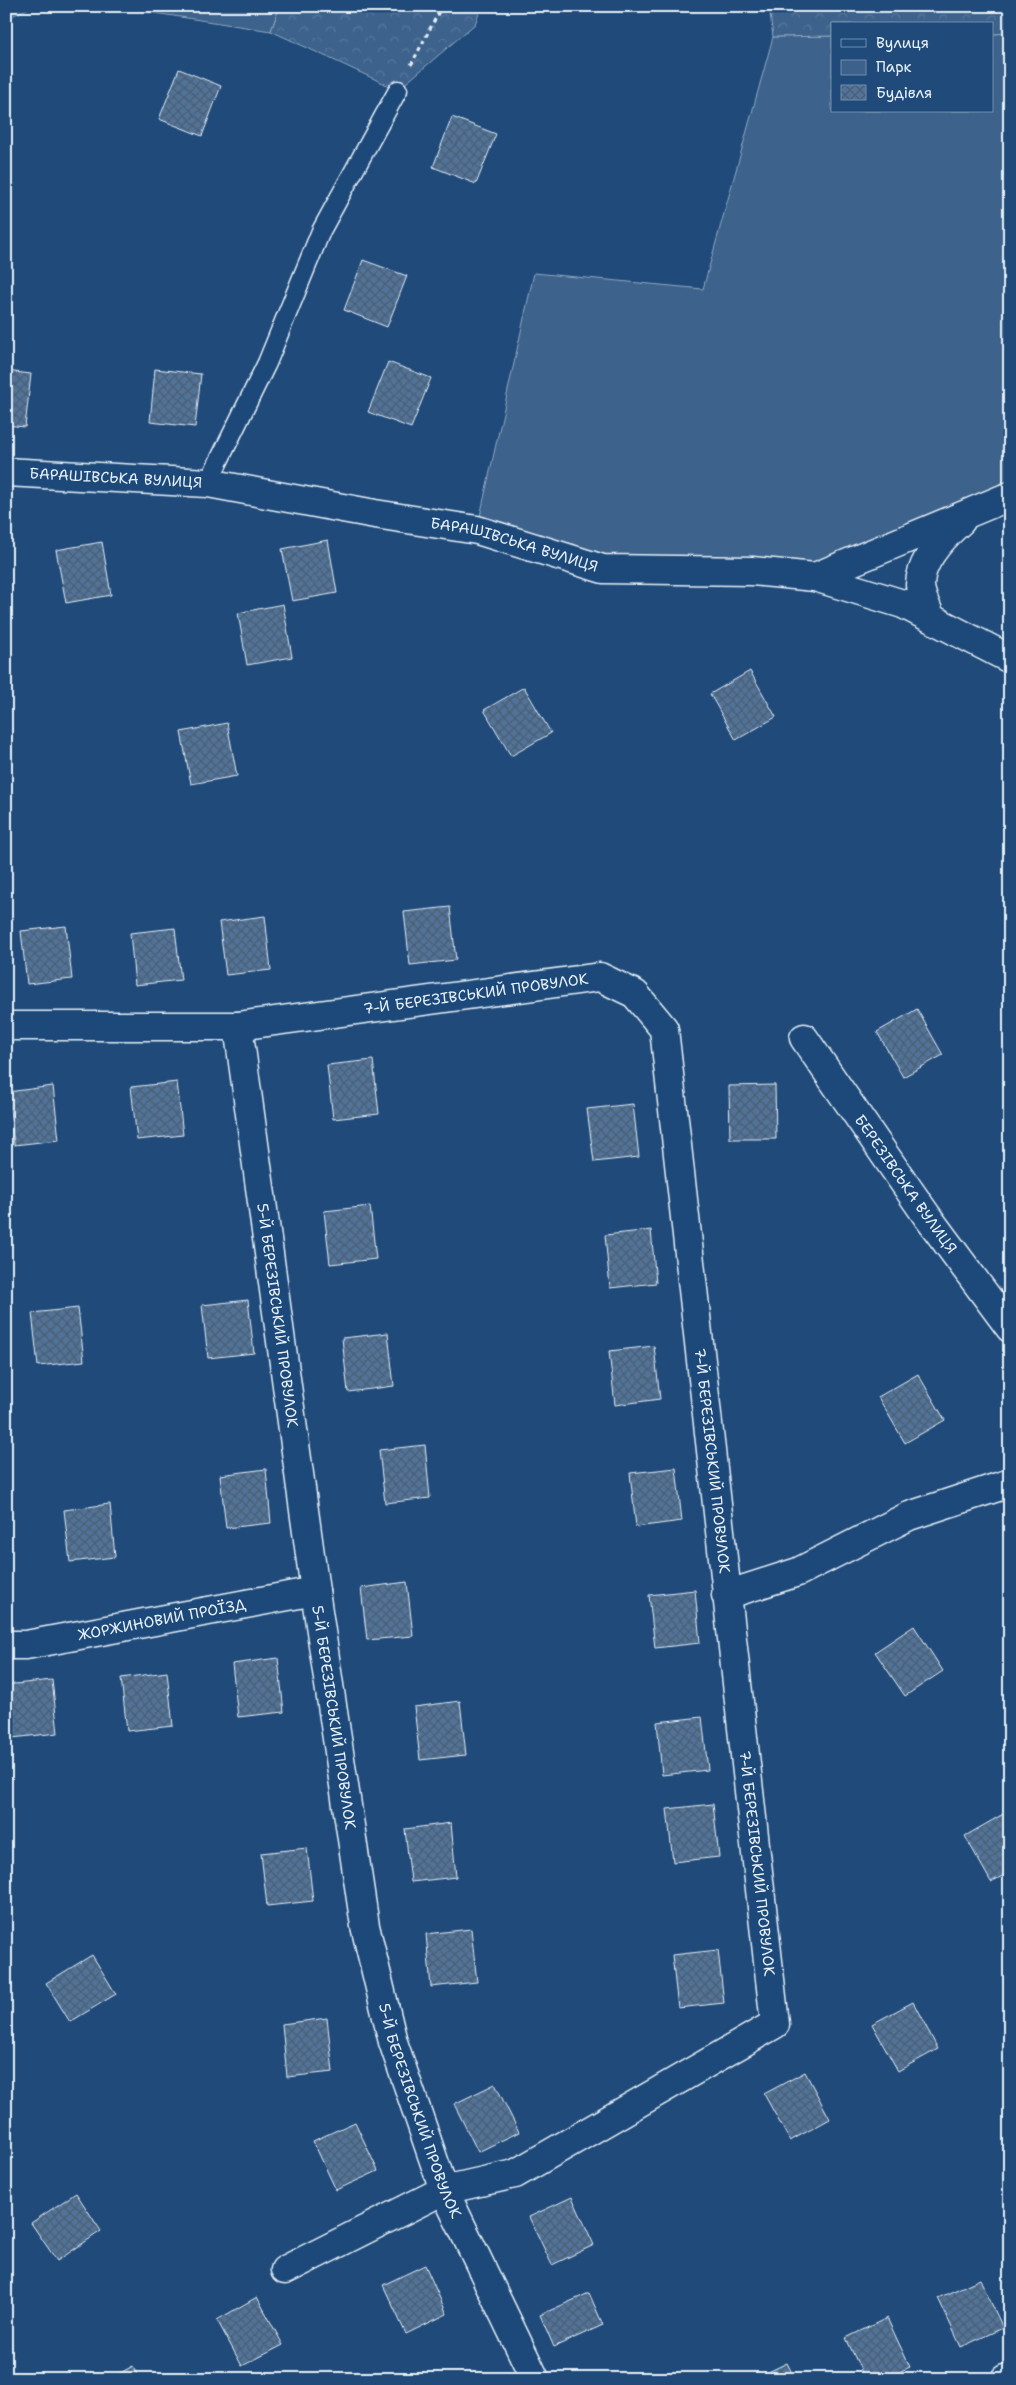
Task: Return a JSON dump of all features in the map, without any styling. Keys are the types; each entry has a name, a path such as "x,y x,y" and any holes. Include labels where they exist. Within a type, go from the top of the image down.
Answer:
{"street":[{"name":"БАРАШІВСЬКА ВУЛИЦЯ","path":"6,472 208,483 376,514 477,530 603,569 752,570 815,578 1010,496"},
{"path":"931,618 919,586 923,568 945,535 970,513"},
{"path":"815,578 903,604 1010,659"},
{"name":"7-Й БЕРЕЗІВСЬКИЙ ПРОВУЛОК","path":"6,1026 238,1026 600,976 635,994 664,1029 775,2024 515,2174 444,2190 285,2270"},
{"name":"5-Й БЕРЕЗІВСЬКИЙ ПРОВУЛОК","path":"238,1026 315,1591 365,1926 393,2042 444,2190 535,2379"},
{"name":"БЕРЕЗІВСЬКА ВУЛИЦЯ","path":"804,1038 927,1216 1010,1328"},
{"path":"726,1594 798,1572 908,1516 1010,1483"},
{"name":"ЖОРЖИНОВИЙ ПРОЇЗД","path":"6,1645 26,1645 315,1591"},
{"path":"1005,2379 1010,2377"}],"lane":[{"path":"208,483 267,363 320,231 398,90"}],"path":[{"path":"398,90 442,6"}],"green space":[{"path":"6,6 33,6 6,19"},
{"path":"109,6 280,6 271,31"},
{"path":"280,6 482,6 475,24 398,90 271,31"},
{"path":"769,6 1010,6 1010,33 994,34 994,22 831,22 831,36 773,37"},
{"path":"1010,33 1010,496 815,577 603,569 477,530 534,273 703,289 773,37 831,36 831,112 994,112 994,34"}],"building":[{"path":"179,69 221,86 202,136 159,119"},
{"path":"452,117 496,134 476,184 433,167"},
{"path":"363,260 407,276 387,327 344,310"},
{"path":"388,362 431,378 411,428 368,412"},
{"path":"155,369 201,374 195,427 150,422"},
{"path":"6,371 31,374 25,427 6,425"},
{"path":"328,540 337,593 292,601 282,549"},
{"path":"102,542 111,595 66,603 56,550"},
{"path":"283,604 292,657 247,665 238,613"},
{"path":"750,671 776,717 736,740 710,694"},
{"path":"524,687 551,733 511,756 484,710"},
{"path":"227,723 237,776 191,784 181,732"},
{"path":"450,907 456,960 410,965 404,912"},
{"path":"265,916 271,970 226,975 219,922"},
{"path":"66,926 72,979 27,984 21,931"},
{"path":"175,928 181,980 135,985 130,933"},
{"path":"917,1009 943,1055 903,1077 877,1032"},
{"path":"373,1060 379,1114 333,1119 327,1065"},
{"path":"177,1082 183,1135 137,1140 131,1087"},
{"path":"775,1085 776,1139 730,1139 729,1086"},
{"path":"53,1086 59,1140 14,1145 8,1092"},
{"path":"633,1104 639,1157 594,1162 587,1109"},
{"path":"370,1206 376,1259 330,1264 324,1211"},
{"path":"651,1230 656,1283 610,1288 605,1235"},
{"path":"248,1300 254,1353 208,1358 202,1305"},
{"path":"78,1308 84,1361 38,1366 32,1313"},
{"path":"388,1333 394,1386 348,1392 342,1338"},
{"path":"654,1346 660,1399 615,1405 609,1351"},
{"path":"918,1374 945,1420 905,1443 878,1397"},
{"path":"425,1445 430,1498 385,1503 379,1450"},
{"path":"676,1468 682,1521 636,1527 630,1473"},
{"path":"266,1469 271,1523 226,1528 220,1475"},
{"path":"110,1504 115,1557 70,1562 64,1510"},
{"path":"407,1582 413,1636 367,1640 361,1588"},
{"path":"695,1590 700,1643 655,1648 649,1595"},
{"path":"914,1626 943,1671 905,1696 875,1652"},
{"path":"278,1658 284,1712 238,1717 232,1664"},
{"path":"167,1672 173,1726 127,1731 121,1678"},
{"path":"52,1680 58,1733 12,1738 6,1685"},
{"path":"460,1701 466,1755 420,1760 414,1707"},
{"path":"702,1717 708,1770 662,1775 657,1722"},
{"path":"713,1804 719,1857 673,1862 667,1809"},
{"path":"1005,1813 1010,1821 1010,1872 991,1882 965,1836"},
{"path":"451,1823 456,1877 411,1882 405,1829"},
{"path":"307,1848 313,1901 267,1906 261,1853"},
{"path":"471,1929 477,1982 431,1987 426,1934"},
{"path":"718,1950 724,2003 678,2008 672,1955"},
{"path":"92,1955 116,1994 70,2022 46,1983"},
{"path":"913,2002 938,2049 898,2071 872,2024"},
{"path":"327,2018 333,2072 287,2077 282,2024"},
{"path":"805,2072 830,2119 790,2141 764,2094"},
{"path":"495,2084 519,2132 478,2152 454,2104"},
{"path":"355,2122 378,2171 336,2190 313,2141"},
{"path":"76,2193 101,2231 57,2261 31,2223"},
{"path":"572,2197 594,2245 552,2265 529,2217"},
{"path":"425,2265 447,2314 406,2334 383,2285"},
{"path":"980,2279 1003,2328 961,2347 938,2298"},
{"path":"589,2293 603,2325 554,2347 540,2315"},
{"path":"257,2297 283,2345 242,2366 217,2320"},
{"path":"887,2318 910,2367 884,2379 865,2379 846,2338"},
{"path":"787,2363 795,2379 754,2379"},
{"path":"133,2366 140,2379 109,2379"}]}
